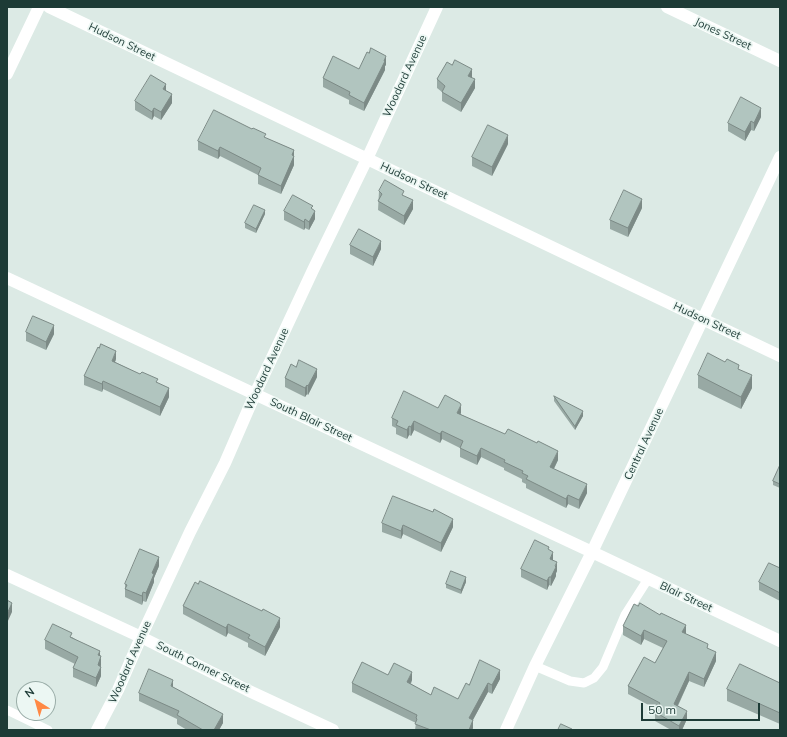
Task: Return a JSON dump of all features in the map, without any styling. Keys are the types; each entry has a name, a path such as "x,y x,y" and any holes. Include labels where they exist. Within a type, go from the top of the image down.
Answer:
{"street":[{"path":"7,74 39,7"},
{"name":"Hudson Street","path":"49,7 780,356"},
{"name":"Woodard Avenue","path":"96,730 118,690 190,532 225,463 309,277 367,159 437,7"},
{"name":"Jones Street","path":"667,7 780,61"},
{"name":"Central Avenue","path":"506,730 535,666 592,552 780,157"},
{"name":"South Blair Street","path":"7,278 592,552"},
{"name":"Blair Street","path":"592,552 780,641"},
{"name":"South Conner Street","path":"7,575 141,637 247,690 333,730"}],"lane":[{"path":"535,666 570,681 584,683 594,678 603,666 624,615 648,578"},
{"path":"7,710 48,730"}],"building":[{"path":"371,48 386,56 385,61 364,103 349,95 350,92 323,78 333,56 359,69 367,52 369,53"},
{"path":"455,60 472,69 468,76 475,79 461,103 442,92 445,86 437,79 447,62 452,65"},
{"path":"151,75 166,84 163,89 172,94 161,112 154,108 152,112 135,101"},
{"path":"741,97 761,108 754,123 751,121 745,132 728,123"},
{"path":"214,110 252,129 253,128 266,134 264,137 294,150 292,155 294,156 281,186 258,175 261,168 220,147 218,151 198,141"},
{"path":"488,125 508,135 492,167 472,157"},
{"path":"385,180 404,191 402,195 413,200 404,216 378,201 382,194 379,191"},
{"path":"624,190 642,199 628,228 610,220"},
{"path":"293,195 313,206 311,208 315,211 309,222 305,219 304,222 284,211"},
{"path":"254,205 265,210 256,229 245,223"},
{"path":"359,229 381,241 373,257 350,245"},
{"path":"33,316 54,325 46,342 26,332"},
{"path":"101,344 116,351 112,361 140,374 142,372 158,379 156,382 169,388 160,407 103,381 102,384 84,376 98,347 99,348"},
{"path":"708,353 725,362 727,359 739,365 738,369 752,375 741,397 698,375"},
{"path":"299,360 317,369 308,386 307,385 305,388 285,378 291,364 296,367"},
{"path":"404,391 438,408 445,395 460,403 461,405 457,413 505,434 508,429 558,451 550,467 587,484 579,500 568,495 566,499 526,479 528,476 522,473 523,471 504,462 505,460 481,448 477,456 460,448 463,441 442,431 440,434 414,421 411,427 409,426 407,430 396,425 398,421 392,418"},
{"path":"554,396 583,411 575,426"},
{"path":"780,465 780,484 773,481"},
{"path":"393,496 433,512 434,509 453,519 441,543 403,525 401,531 382,523"},
{"path":"535,540 549,547 548,549 553,552 550,559 557,562 551,577 549,577 547,581 521,569"},
{"path":"140,549 159,557 146,593 143,592 142,596 125,589 127,585 125,584"},
{"path":"769,563 780,568 780,593 759,582"},
{"path":"451,571 466,577 461,590 446,584"},
{"path":"200,581 262,611 263,609 280,618 265,647 248,638 250,635 228,624 226,628 183,606 195,582 198,584"},
{"path":"7,600 12,603 7,614"},
{"path":"640,603 660,615 661,613 686,625 682,632 708,644 707,648 716,652 704,679 689,672 674,704 687,711 679,726 655,712 660,703 628,686 644,657 655,663 667,641 644,630 641,636 623,626 634,604 638,606"},
{"path":"53,624 72,633 70,637 100,651 98,655 101,656 98,665 101,667 96,678 73,668 78,657 45,640"},
{"path":"480,660 500,670 492,685 488,683 469,718 473,720 469,730 431,730 415,724 417,715 352,683 362,662 388,675 394,663 412,672 407,682 431,695 434,687 458,699 466,683 469,685"},
{"path":"740,664 780,683 780,713 727,689"},
{"path":"149,669 173,680 171,686 223,714 214,730 203,730 177,715 179,711 139,693"},
{"path":"561,724 572,729 572,730 558,730"}]}
